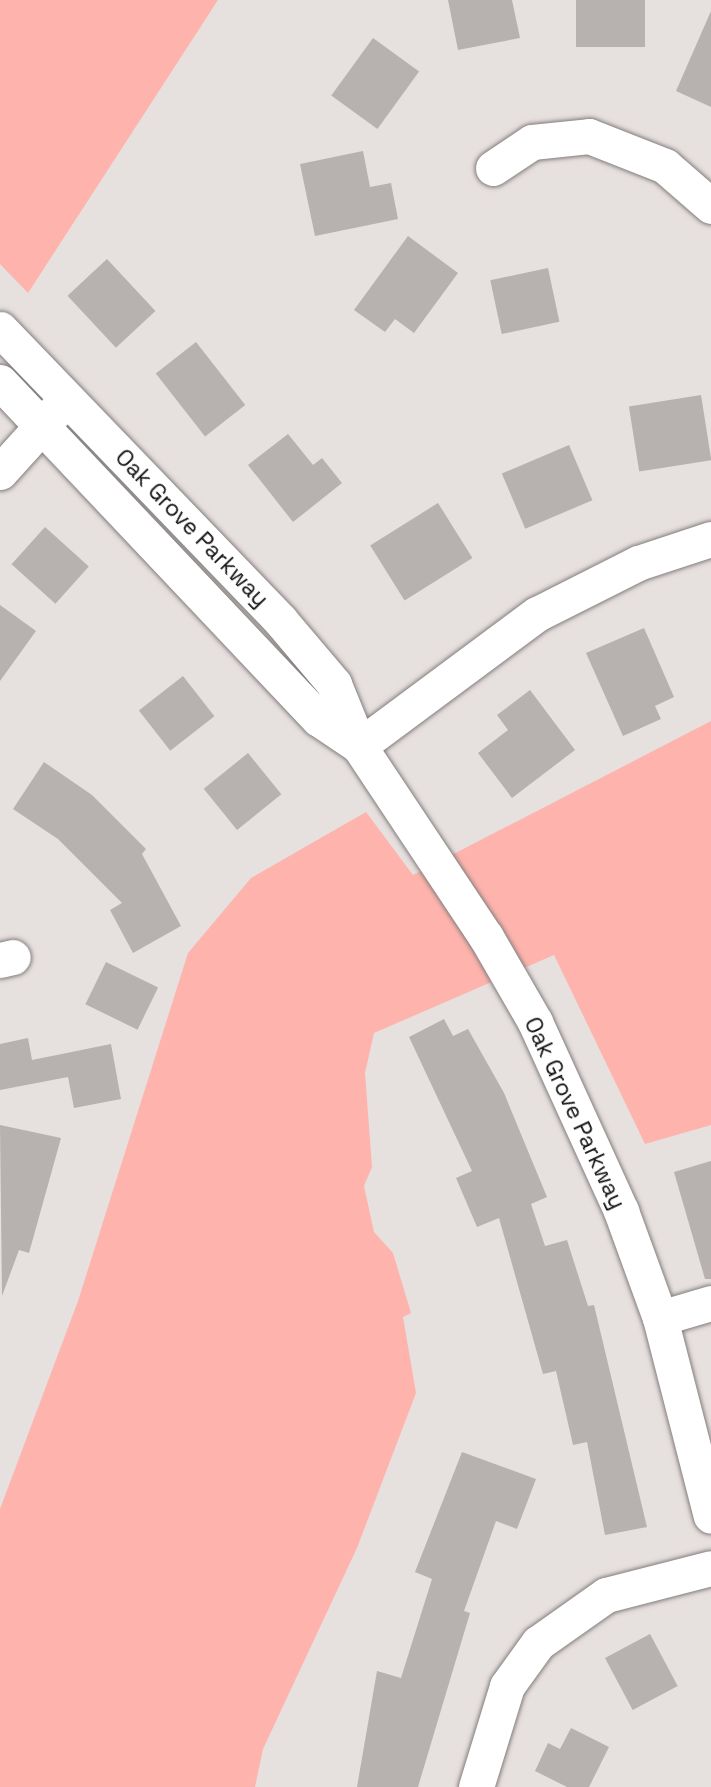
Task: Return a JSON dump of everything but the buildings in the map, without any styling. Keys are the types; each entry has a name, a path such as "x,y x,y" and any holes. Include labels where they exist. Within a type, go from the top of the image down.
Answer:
{"street":[{"path":"493,168 532,142 589,136 665,166 711,206"},
{"name":"Oak Grove Parkway","path":"0,329 280,620 334,684 359,746 459,892 535,1022 621,1211 660,1318 711,1516"},
{"name":"Oak Grove Parkway","path":"0,382 318,719 359,746"},
{"path":"0,472 68,398"},
{"path":"359,746 537,614 638,563 711,538"},
{"path":"660,1318 711,1303"},
{"path":"476,1787 508,1686 538,1643 606,1595 711,1568"}],"shaded area":[{"path":"0,0 218,0 28,293 0,264"},
{"path":"711,721 711,1125 645,1144 554,955 374,1033 365,1073 372,1167 364,1186 374,1232 393,1253 411,1313 403,1317 416,1393 357,1548 263,1749 255,1787 0,1787 0,1509 78,1301 188,953 251,878 366,812 413,875"}]}
